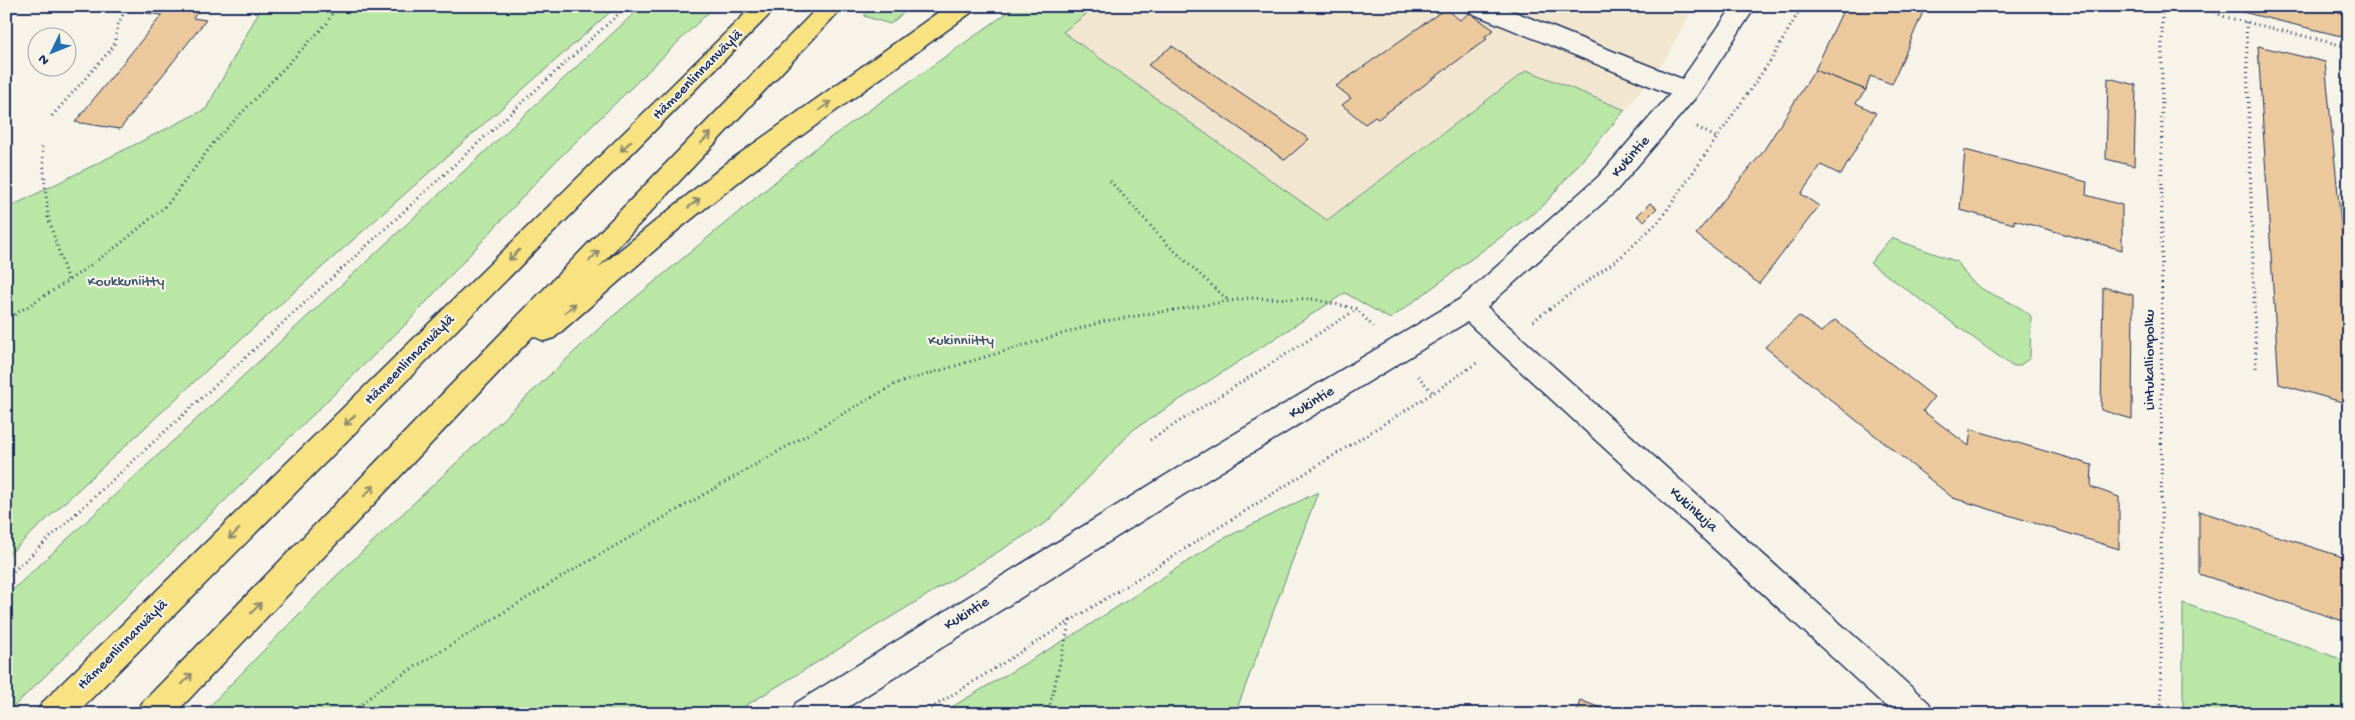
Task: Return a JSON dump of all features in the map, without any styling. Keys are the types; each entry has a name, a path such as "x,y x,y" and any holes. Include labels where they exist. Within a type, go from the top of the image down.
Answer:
{"highway":[{"path":"661,112 742,6"},
{"name":"Hämeenlinnanväylä","path":"53,714 548,221 767,6"},
{"path":"153,714 833,6"},
{"path":"427,430 670,222 736,170 964,6"}],"street":[{"path":"1477,6 1686,91"},
{"name":"Kukintie","path":"807,714 1168,489 1469,307 1607,184 1686,91 1744,6"},
{"name":"Kukinkuja","path":"1469,307 1918,714"}],"path":[{"path":"52,116 114,46 118,25 127,6"},
{"path":"6,320 68,281 120,244 167,205 215,141 327,23 336,6"},
{"path":"6,578 627,6"},
{"name":"Lintukallionpolku","path":"2161,714 2162,6"},
{"path":"2201,6 2226,17 2349,47"},
{"path":"2246,22 2256,369"},
{"path":"2344,46 2349,84"},
{"path":"42,147 48,217 68,281"},
{"path":"1110,181 1168,245 1229,301"},
{"path":"351,714 379,689 563,576 895,384 1105,321 1250,298 1313,299 1357,309 1150,440"},
{"path":"1048,714 1070,620"}],"shaded area":[{"path":"1097,6 1694,6 1665,60 1625,110 1526,70 1327,220 1063,32"}],"green space":[{"name":"Koukkuniitty","path":"262,6 617,6 222,356 6,557 6,209 206,109"},
{"path":"642,6 715,6 553,164 407,323 6,714 6,596"},
{"path":"873,6 912,6 890,24 864,16"},
{"name":"Kukinniitty","path":"1017,6 1097,6 1063,32 1327,220 1527,70 1625,110 1543,206 1390,319 1345,293 1133,430 1047,522 732,714 202,714 331,581 606,322 817,147"},
{"path":"1891,238 1958,262 1965,274 1982,289 2011,303 2031,316 2030,358 2019,366 2012,366 1870,263"},
{"path":"1318,492 1235,714 940,714 1083,629 1219,541"},
{"path":"2183,603 2349,662 2349,714 2183,714"}],"building":[{"path":"152,6 202,6 193,18 206,20 120,129 75,122 162,15 146,13"},
{"path":"1845,6 1908,6 1923,12 1892,84 1870,76 1866,90 1815,70"},
{"path":"2349,6 2349,38 2222,7"},
{"path":"1445,9 1460,20 1470,13 1494,30 1484,37 1487,39 1378,119 1375,117 1365,124 1342,105 1351,98 1336,86"},
{"path":"1172,46 1309,139 1285,160 1148,65"},
{"path":"2258,46 2325,62 2349,306 2349,404 2279,384"},
{"path":"1815,70 1866,90 1856,103 1876,113 1841,175 1821,165 1801,194 1819,206 1759,284 1696,234 1762,153"},
{"path":"2108,78 2136,85 2134,166 2106,159"},
{"path":"1965,150 2087,182 2086,195 2122,205 2122,250 2014,220 2014,224 1960,210"},
{"path":"1650,203 1657,208 1644,221 1637,216"},
{"path":"2103,287 2133,295 2132,419 2101,410"},
{"path":"1799,316 1821,332 1835,320 1934,397 1923,411 1969,446 1971,429 2092,465 2091,487 2119,497 2119,549 1953,498 1765,347"},
{"path":"2199,511 2349,559 2349,623 2199,574"},
{"path":"1580,700 1616,714 1576,714"}]}
